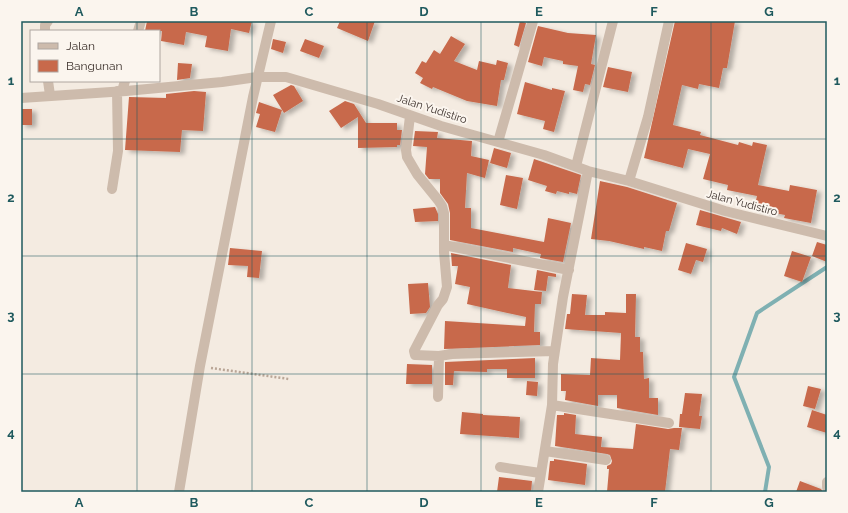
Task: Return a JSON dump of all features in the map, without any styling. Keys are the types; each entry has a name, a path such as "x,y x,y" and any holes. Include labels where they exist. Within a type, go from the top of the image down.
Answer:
{"street":[{"path":"179,492 200,366 257,77 271,21"},
{"path":"498,142 533,21"},
{"path":"576,166 613,21"},
{"path":"629,181 648,117 669,21"},
{"name":"Jalan Yudistiro","path":"21,98 121,88 222,82 257,77 286,78 378,104 441,126 544,155 588,171 629,181 725,212 827,236"},
{"path":"48,82 50,95"},
{"path":"112,189 118,151 121,88"},
{"path":"410,116 406,150 407,158 417,174 432,191 442,206 444,213 446,287 443,299 414,351 415,355 439,356 452,354 556,350"},
{"path":"538,492 552,405 553,364 563,297 588,171"},
{"path":"444,246 569,270"},
{"path":"438,397 439,356"},
{"path":"552,405 669,423"},
{"path":"545,451 606,460"},
{"path":"500,467 540,473"},
{"path":"827,482 827,487"}],"path":[{"path":"200,366 289,379"}],"building":[{"path":"147,21 252,21 249,33 231,29 228,51 205,47 207,36 186,32 184,45 161,41 162,31 160,30 145,30"},
{"path":"340,21 375,21 368,41 337,28"},
{"path":"520,21 526,23 519,47 514,45"},
{"path":"675,21 735,21 727,68 723,68 719,88 699,84 698,89 682,85 673,125 701,132 700,135 738,145 739,142 752,146 753,142 767,145 758,185 789,191 790,185 817,190 811,223 784,218 785,215 754,209 757,196 727,190 728,185 703,179 710,154 688,149 683,168 644,158"},
{"path":"538,26 568,33 596,35 591,64 595,65 590,85 585,84 583,92 573,90 578,66 563,64 563,61 544,57 542,66 528,62"},
{"path":"451,36 465,44 454,61 477,70 479,61 496,65 497,60 508,63 504,80 501,80 497,106 467,101 433,87 432,89 420,83 423,78 415,73 422,61 426,63 434,50 440,54"},
{"path":"273,39 286,42 283,53 271,49"},
{"path":"305,39 324,46 319,58 300,51"},
{"path":"178,63 192,64 190,78 177,80"},
{"path":"608,67 632,72 628,92 603,87"},
{"path":"525,82 552,90 552,88 565,91 554,132 543,129 545,121 517,114"},
{"path":"291,85 294,86 303,101 284,113 273,95"},
{"path":"194,91 206,92 203,131 182,130 180,152 125,150 129,97 166,98 166,94"},
{"path":"345,101 354,104 366,123 397,123 397,130 402,130 400,145 397,145 397,147 358,148 358,117 341,128 329,111"},
{"path":"259,102 282,110 275,132 256,127 260,114 256,113"},
{"path":"21,109 32,109 32,125 21,125"},
{"path":"415,131 438,132 437,138 472,141 471,156 489,160 485,178 467,173 465,208 471,208 471,228 544,242 548,218 571,223 563,262 540,258 541,254 513,248 513,252 450,240 450,213 448,204 440,193 440,179 429,179 425,174 427,147 413,146"},
{"path":"494,148 511,153 507,168 490,163"},
{"path":"534,159 581,175 577,194 557,191 556,194 545,191 547,186 528,180"},
{"path":"506,175 523,178 517,209 500,205"},
{"path":"600,181 627,187 677,203 669,231 666,231 662,251 591,239"},
{"path":"435,207 438,214 438,221 415,222 413,209"},
{"path":"700,210 741,222 737,234 722,228 721,231 696,225"},
{"path":"817,242 827,245 827,262 812,256"},
{"path":"686,243 707,249 703,262 696,260 691,274 678,270"},
{"path":"230,248 262,251 259,278 247,277 248,266 228,265"},
{"path":"792,251 811,257 802,282 784,276"},
{"path":"451,253 511,265 508,288 542,292 541,304 535,304 534,332 540,332 540,345 444,349 445,321 525,326 526,317 467,304 470,287 455,284 458,266 452,266"},
{"path":"537,270 556,274 556,277 548,276 546,291 534,290"},
{"path":"428,283 430,307 426,313 410,314 408,284"},
{"path":"572,294 587,295 585,315 605,315 605,312 626,313 626,294 636,294 635,337 640,337 640,352 643,352 644,379 649,378 649,398 658,398 658,415 617,408 617,395 598,395 598,406 565,400 566,391 561,391 561,374 590,375 591,358 620,360 621,333 565,329 567,314 570,314"},
{"path":"535,358 535,378 507,378 507,369 487,369 487,372 454,371 453,385 445,385 445,362"},
{"path":"407,364 432,365 432,384 406,384"},
{"path":"527,381 538,382 537,396 526,395"},
{"path":"808,386 821,389 815,409 803,406"},
{"path":"685,393 702,394 699,416 702,416 700,429 679,427 680,414 682,414"},
{"path":"812,410 827,415 827,433 807,427"},
{"path":"462,412 520,417 519,438 460,434"},
{"path":"564,413 576,415 575,434 602,437 601,447 633,449 636,424 668,429 682,428 679,450 670,449 665,492 607,492 609,469 607,469 607,466 611,464 612,461 610,455 555,446 557,415 564,415"},
{"path":"554,459 587,464 585,485 548,480 550,461 554,461"},
{"path":"499,477 532,481 531,492 497,492"},
{"path":"800,481 821,489 823,492 796,492"}],"waterway":[{"path":"765,492 769,467 734,377 757,313 827,267"}]}
